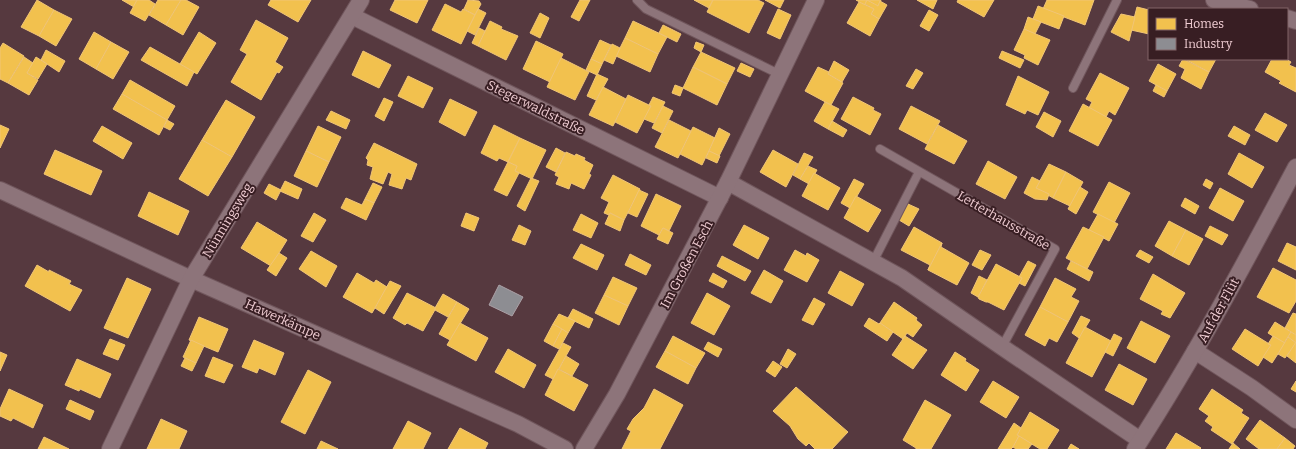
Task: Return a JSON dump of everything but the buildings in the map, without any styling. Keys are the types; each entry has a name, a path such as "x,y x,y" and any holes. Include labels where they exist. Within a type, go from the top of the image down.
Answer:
{"street":[{"name":"Nünningsweg","path":"110,449 191,279 361,0"},
{"name":"Im Großen Esch","path":"584,449 617,394 720,198 781,75 816,0"},
{"path":"1214,0 1246,8"},
{"name":"Stegerwaldstraße","path":"352,16 720,198"},
{"name":"Auf der Flüt","path":"1138,445 1195,351 1296,167"},
{"path":"728,182 902,278 1002,347 1138,445"},
{"name":"Hawerkämpe","path":"0,190 191,279 518,424 565,449"},
{"path":"1195,351 1252,388 1296,420"}],"lane":[{"path":"637,0 646,9 781,75"},
{"path":"1073,88 1117,0"},
{"name":"Letterhausstraße","path":"880,149 1054,249 1002,347"},
{"path":"873,262 919,172"}]}
